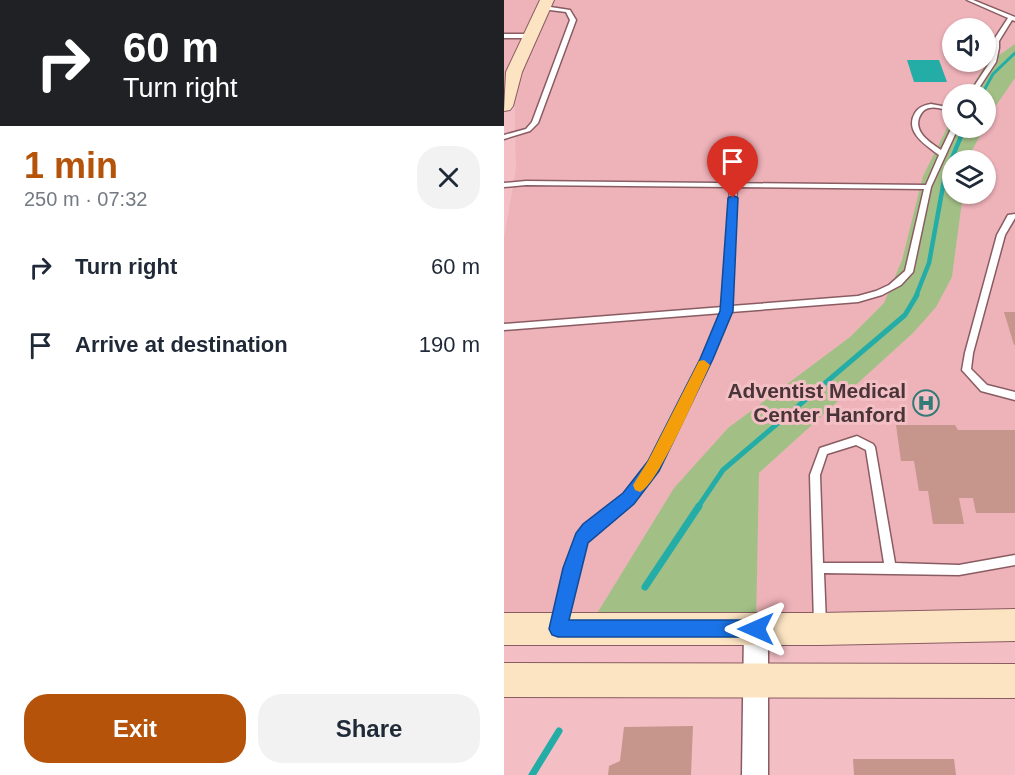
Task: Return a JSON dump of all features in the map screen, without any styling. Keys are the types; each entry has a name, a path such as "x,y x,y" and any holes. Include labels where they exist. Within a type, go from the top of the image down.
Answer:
{"main road":[{"path":"504,106 509,72 531,36 546,4"},
{"path":"504,629 820,629 1015,626"},
{"path":"504,680 1015,681"}],"street":[{"path":"755,775 756,629"}],"lane":[{"path":"969,0 1013,19 996,41 998,49 991,66 979,84"},
{"path":"504,137 528,130 535,123 573,20 568,11 546,4"},
{"path":"504,36 531,36"},
{"path":"504,327 858,299 889,290 901,282 909,272 928,187 942,154 919,134 915,126 916,119 920,109 927,106 942,108"},
{"path":"504,186 526,183 928,187"},
{"path":"573,628 572,568 582,538 595,524 628,499 654,466 727,311 734,185"},
{"path":"1015,216 1011,217 1001,235 966,370 984,388 1015,396"},
{"path":"820,629 814,475 823,451 857,440 870,447 890,568"},
{"path":"818,568 959,570 1015,560"}],"shaded area":[{"path":"504,0 1015,0 1015,44 996,57 996,18 942,18 942,72 981,72 973,84 942,84 942,138 923,176 902,260 884,303 850,337 728,428 674,488 588,628 504,629 504,238 516,169 514,75 504,104"},
{"name":"Adventist Medical Center Hanford","path":"1015,78 1015,625 756,629 759,473 913,333 952,277 962,204 996,204 996,150 972,150 979,138 996,138 996,106"}],"green space":[{"path":"1015,44 1015,78 996,106 996,84 973,84 981,72 996,72 996,57"},
{"path":"942,138 979,138 972,150 942,150 942,204 962,204 952,277 936,307 913,333 759,473 756,629 588,628 674,488 728,428 850,337 884,303 902,260 923,176"}],"water":[{"path":"907,60 939,60 947,82 914,82"}],"building":[{"path":"1004,312 1015,312 1015,345 1014,345"},
{"path":"896,425 955,425 958,430 1015,430 1015,513 976,513 973,498 959,498 964,524 933,524 928,491 919,491 914,461 901,461"},
{"path":"693,726 691,775 608,775 609,766 620,761 624,727"},
{"path":"853,759 954,759 956,775 854,775"}],"waterway":[{"path":"988,84 993,74 1015,53"},
{"path":"916,296 929,263 945,175 960,138"},
{"path":"698,507 723,470 905,315 917,295"},
{"path":"645,587 699,506"},
{"path":"532,775 559,731"}],"slow traffic":[{"path":"640,485 654,466 704,365"}],"place":[{"name":"Adventist Medical Center Hanford","path":"926,403"}],"route":[{"path":"733,198 727,311 654,466 628,499 582,538 572,568 558,629 756,629"}]}
